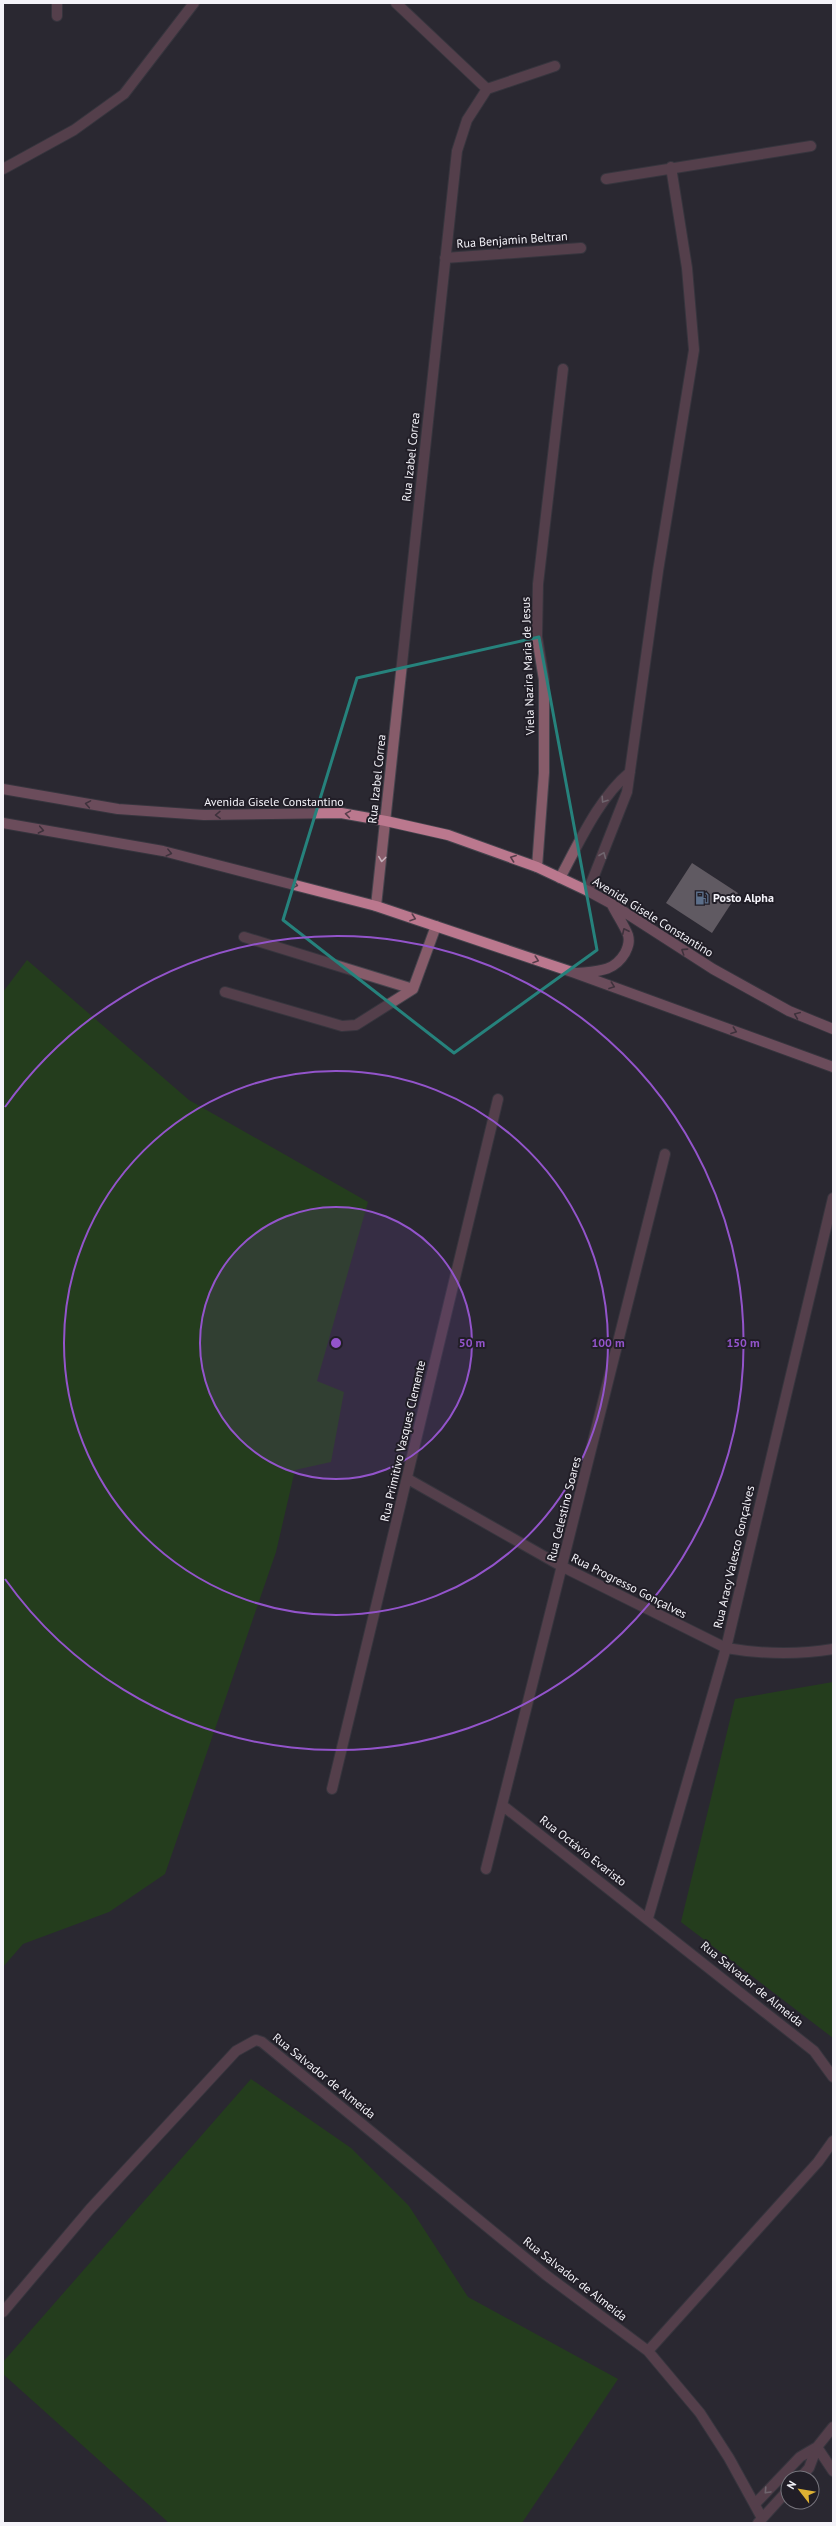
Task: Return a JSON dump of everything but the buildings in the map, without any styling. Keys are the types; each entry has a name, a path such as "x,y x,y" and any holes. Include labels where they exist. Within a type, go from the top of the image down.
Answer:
{"main road":[{"name":"Avenida Gisele Constantino","path":"3,789 118,809 204,815 341,813 386,820 448,835 537,867 588,891 612,904 713,969 789,1011 833,1029"},
{"path":"3,823 163,851 376,906 575,973 833,1067"},
{"path":"575,973 608,970 620,962 629,947 628,936 612,904"}],"street":[{"path":"57,3 57,16"},
{"path":"3,169 74,130 124,94 194,3"},
{"path":"396,3 487,88 555,66"},
{"name":"Rua Izabel Correa","path":"376,906 457,150 467,120 487,88"},
{"path":"606,179 671,167 811,146"},
{"path":"588,891 627,792 658,571 694,350 687,268 671,167"},
{"name":"Rua Benjamin Beltran","path":"445,258 581,248"},
{"name":"Viela Nazira Maria de Jesus","path":"537,867 544,773 544,680 537,637 538,584 563,370"},
{"path":"560,878 595,814 614,785 630,772"},
{"path":"225,992 342,1026 356,1025 413,989 436,926"},
{"path":"244,937 413,989"},
{"name":"Rua Primitivo Vasques Clemente","path":"332,1789 408,1479 498,1099"},
{"name":"Rua Celestino Soares","path":"486,1869 563,1567 665,1154"},
{"name":"Rua Aracy Valesco Gonçalves","path":"648,1918 726,1648 833,1198"},
{"name":"Rua Progresso Gonçalves","path":"408,1479 563,1567 726,1648 762,1653 833,1649"},
{"name":"Rua Octávio Evaristo","path":"502,1805 648,1918"},
{"name":"Rua Salvador de Almeida","path":"648,1918 814,2051 833,2077"},
{"name":"Rua Salvador de Almeida","path":"3,2312 95,2203 236,2051 256,2040 262,2042 546,2275 648,2351 700,2412 755,2504 760,2521"},
{"path":"648,2351 818,2162 833,2140"},
{"path":"807,2470 817,2447 833,2427"},
{"path":"755,2504 800,2457 817,2447"},
{"path":"817,2447 833,2471"},
{"path":"760,2521 780,2499"}],"highlighted area":[{"path":"539,637 597,950 454,1053 283,920 357,678"}],"green space":[{"path":"27,960 189,1100 368,1202 317,1381 344,1392 331,1462 295,1470 276,1552 165,1874 109,1912 23,1944 3,1967 3,992"},
{"path":"833,1682 833,2038 681,1922 735,1699"},
{"path":"251,2079 351,2148 409,2206 468,2297 618,2379 522,2523 169,2523 3,2374 3,2362"}],"place":[{"name":"Posto Alpha","path":"702,898"}]}
